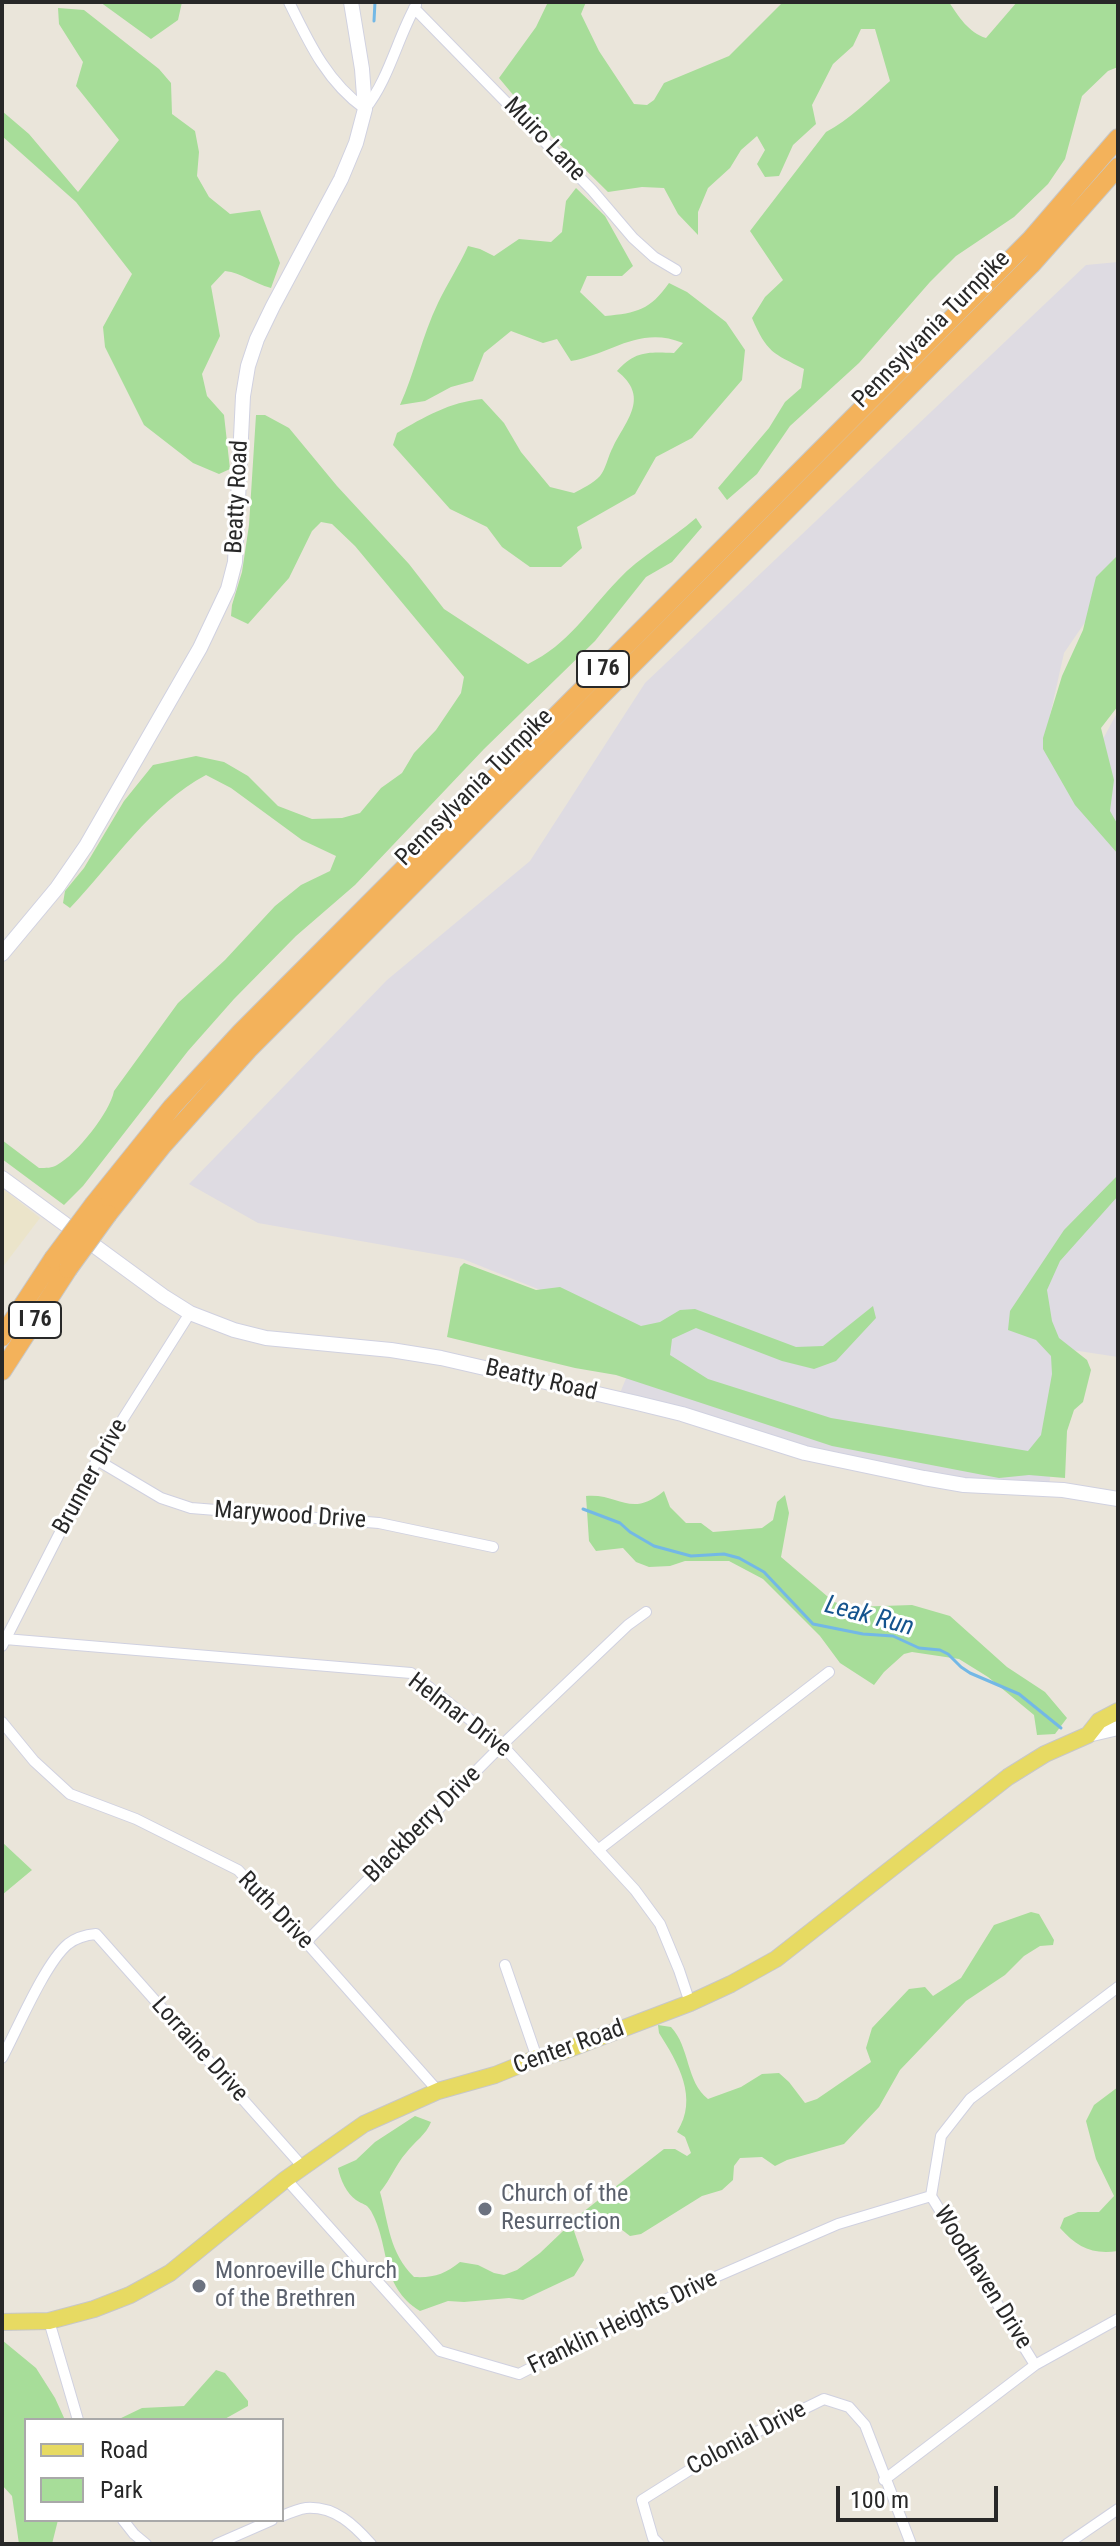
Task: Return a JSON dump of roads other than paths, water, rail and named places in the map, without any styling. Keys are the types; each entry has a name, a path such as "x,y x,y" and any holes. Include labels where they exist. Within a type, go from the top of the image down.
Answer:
{"highway":[{"name":"Pennsylvania Turnpike","path":"2,1337 61,1264 172,1107 241,1032 1031,239 1118,138"},
{"name":"Pennsylvania Turnpike","path":"101,1209 248,1050 1031,265 1118,167"},
{"name":"Pennsylvania Turnpike","path":"2,1371 61,1264"}],"main road":[{"path":"1088,1735 1099,1721 1118,1711"},
{"name":"Center Road","path":"2,2322 49,2321 130,2295 170,2273 302,2166 364,2124 438,2091 561,2052 690,2003 731,1984 776,1959 1008,1777 1045,1754 1088,1735"}],"street":[{"path":"289,2 317,57 348,97 365,109 378,92 416,5"},
{"name":"Beatty Road","path":"2,954 57,888 86,846 200,648 228,589 235,562 243,396 248,366 273,306 341,179 356,143 365,109 351,2"},
{"name":"Muiro Lane","path":"416,5 592,190 633,238 654,257 676,270"},
{"name":"Beatty Road","path":"2,1178 123,1268 190,1313 234,1330 266,1338 391,1350 455,1361 682,1414 805,1453 924,1478 964,1485 1063,1490 1118,1499"},
{"name":"Brunner Drive","path":"3,1642 97,1460 190,1313"},
{"name":"Marywood Drive","path":"97,1460 161,1498 191,1508 379,1523 493,1547"},
{"name":"Blackberry Drive","path":"306,1942 502,1745 628,1625 646,1612"},
{"name":"Helmar Drive","path":"3,1642 411,1673 502,1745 635,1890 660,1924 690,2003"},
{"path":"598,1850 829,1672"},
{"name":"Ruth Drive","path":"2,1722 34,1761 70,1794 136,1819 238,1870 438,2091"},
{"name":"Center Road","path":"1088,1735 1118,1728"},
{"name":"Lorraine Drive","path":"2,2058 44,1975 65,1946 80,1936 96,1934 302,2166"},
{"path":"505,1965 537,2058"},
{"name":"Woodhaven Drive","path":"1035,2365 931,2196 941,2136 970,2099 1118,1987"},
{"name":"Franklin Heights Drive","path":"286,2179 440,2351 519,2374 683,2291 838,2224 931,2196"},
{"path":"884,2480 1035,2365 1118,2319"},
{"path":"49,2321 77,2418"},
{"name":"Colonial Drive","path":"659,2544 653,2538 642,2500 726,2447 824,2399 849,2407 865,2425 911,2544"},
{"path":"284,2515 306,2508 328,2511 348,2519 371,2544"},
{"path":"1067,2544 1118,2509"},
{"path":"125,2522 146,2544"},
{"path":"217,2544 267,2522"}],"waterway":[{"path":"374,21 375,2"},
{"name":"Leak Run","path":"583,1509 620,1523 654,1546 691,1556 724,1554 739,1558 764,1572 813,1624 863,1634 893,1636 919,1648 940,1650 970,1673 1019,1694 1061,1728"}],"place":[{"name":"Church of the Resurrection","path":"485,2209"},
{"name":"Monroeville Church of the Brethren","path":"199,2286"}]}
